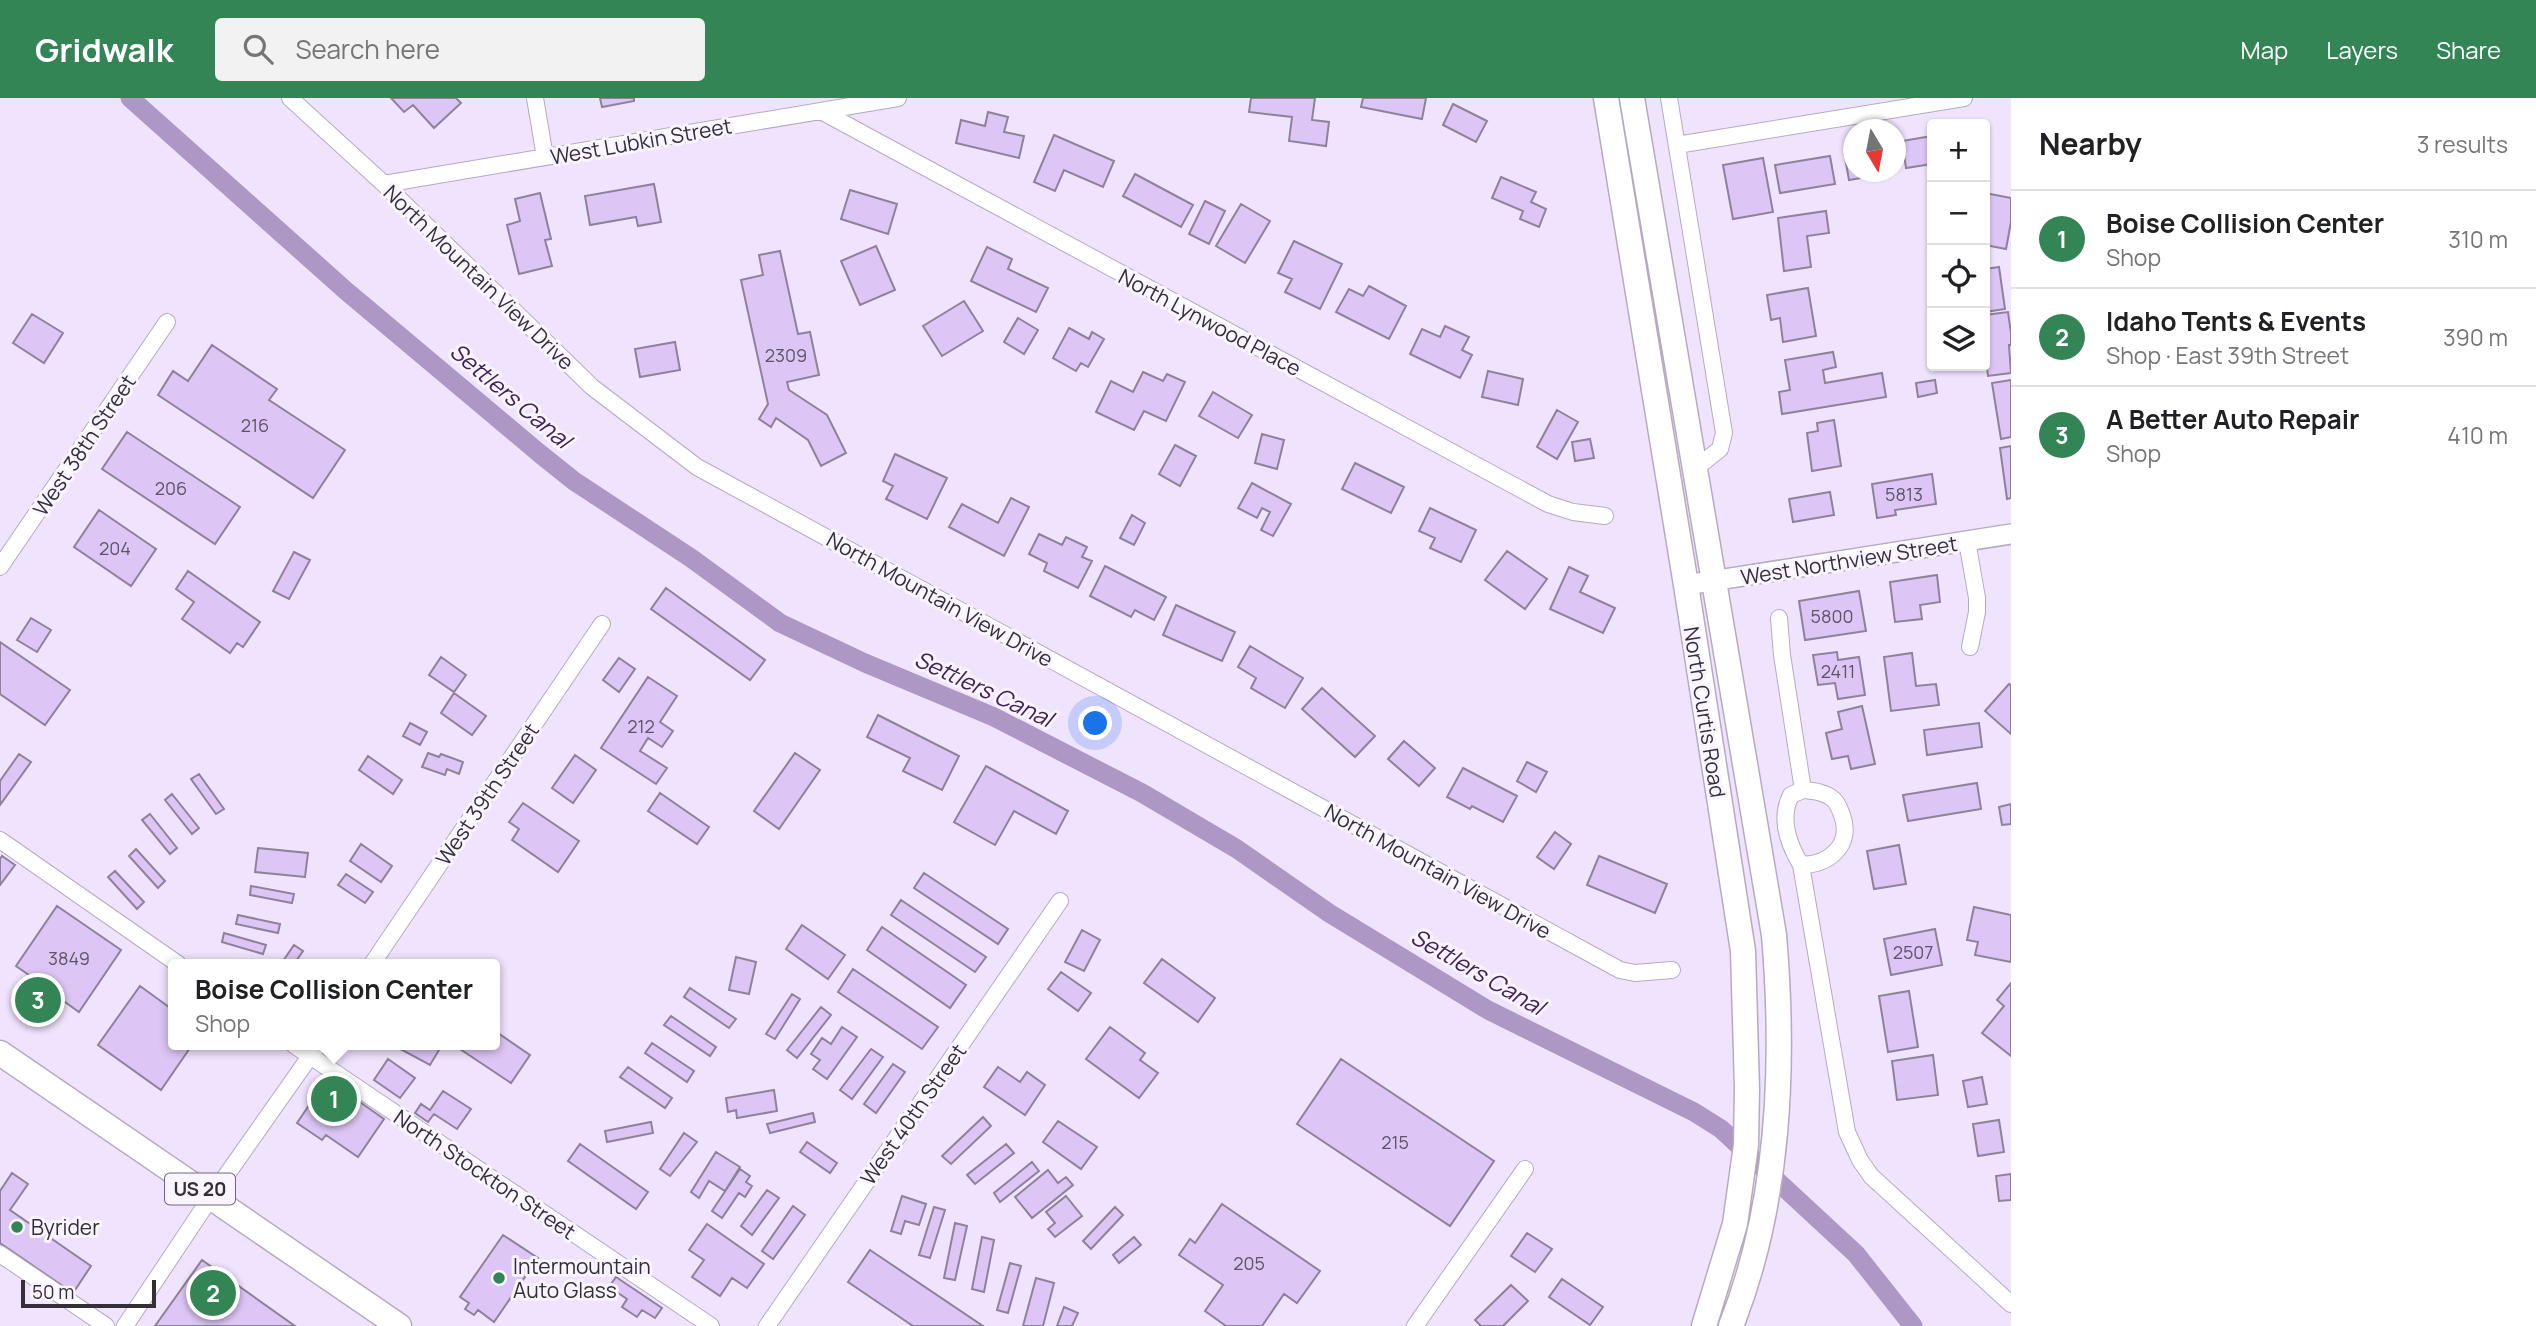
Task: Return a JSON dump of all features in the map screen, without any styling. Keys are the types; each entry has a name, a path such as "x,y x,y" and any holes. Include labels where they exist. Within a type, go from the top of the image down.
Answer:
{"main road":[{"name":"North Curtis Road","path":"1606,98 1743,951 1746,1145 1735,1224 1704,1326"},
{"name":"North Curtis Road","path":"1632,98 1774,934 1779,998 1779,1094 1767,1195 1744,1293 1731,1326"},
{"name":"US 20","path":"0,1053 399,1326"}],"street":[{"name":"North Mountain View Drive","path":"290,98 384,184 592,387 698,467 1620,970 1635,973 1672,970"},
{"path":"535,98 545,157"},
{"name":"West Lubkin Street","path":"384,184 545,157 820,105 898,98"},
{"path":"1669,98 1724,433 1720,449 1696,468"},
{"path":"1677,145 1964,98"},
{"name":"North Lynwood Place","path":"820,105 1548,504 1573,512 1605,516"},
{"name":"West 38th Street","path":"0,567 167,322"},
{"name":"West Northview Street","path":"1686,585 2011,534"},
{"path":"1967,541 1978,612 1970,648"},
{"path":"1779,618 1782,655 1803,790"},
{"name":"West 39th Street","path":"375,959 602,624"},
{"path":"1801,865 1815,865 1833,856 1842,845 1844,836 1844,821 1837,802 1827,795 1803,790 1791,795 1785,813 1790,847 1801,865 1847,1132 1856,1154 1871,1176 2011,1304"},
{"path":"0,840 171,959"},
{"name":"West 40th Street","path":"767,1326 1060,901"},
{"path":"125,1326 314,1050"},
{"name":"North Stockton Street","path":"314,1050 711,1326"},
{"path":"1415,1326 1525,1169"},
{"path":"0,1254 106,1326"}],"building":[{"path":"391,98 456,98 461,103 434,128 413,105 404,112"},
{"path":"600,98 634,98 634,101 602,107"},
{"path":"1251,98 1315,98 1312,120 1329,122 1326,146 1289,141 1292,117 1249,112"},
{"path":"1363,98 1426,98 1422,119 1361,107"},
{"path":"1453,104 1487,121 1476,142 1443,125"},
{"path":"988,112 1008,117 1004,132 1024,136 1019,158 956,143 961,120 985,126"},
{"path":"1054,135 1114,161 1103,187 1064,170 1055,191 1034,182"},
{"path":"1927,137 1927,165 1906,168 1906,140"},
{"path":"1830,156 1835,184 1780,193 1775,165"},
{"path":"1763,158 1773,212 1733,219 1723,165"},
{"path":"1135,174 1193,205 1181,227 1123,196"},
{"path":"1501,177 1536,192 1531,202 1546,209 1539,227 1520,219 1523,211 1492,198"},
{"path":"654,184 661,222 638,226 636,217 590,225 585,196"},
{"path":"850,190 897,204 888,234 841,219"},
{"path":"540,193 551,239 545,240 552,266 519,274 507,225 520,221 515,199"},
{"path":"1990,194 2011,198 2011,222 2006,249 1990,246"},
{"path":"1205,201 1225,211 1209,244 1189,234"},
{"path":"1241,204 1270,221 1245,263 1216,246"},
{"path":"1826,211 1829,233 1807,236 1811,267 1784,271 1778,218"},
{"path":"1294,241 1342,264 1320,309 1285,292 1292,279 1278,273"},
{"path":"876,246 895,290 860,305 841,261"},
{"path":"987,247 1012,259 1008,269 1048,288 1036,312 971,281"},
{"path":"780,251 798,334 810,332 819,375 787,382 789,390 827,415 846,453 821,466 808,440 776,418 771,427 759,419 768,404 741,280 763,275 759,255"},
{"path":"1999,267 2005,309 1990,311 1990,268"},
{"path":"1369,286 1406,306 1389,339 1336,312 1349,289 1363,296"},
{"path":"1808,288 1816,336 1783,342 1780,318 1771,320 1767,295"},
{"path":"964,301 983,331 942,356 923,326"},
{"path":"2008,312 2011,373 1988,376 1990,314"},
{"path":"32,314 63,333 44,363 13,343"},
{"path":"1018,318 1038,330 1024,354 1004,342"},
{"path":"1445,326 1469,337 1462,350 1472,355 1460,378 1410,354 1422,329 1440,337"},
{"path":"1069,328 1089,339 1092,332 1104,339 1088,367 1081,363 1076,371 1053,358"},
{"path":"675,342 680,370 640,377 635,349"},
{"path":"212,345 277,389 269,400 345,450 313,498 158,395 173,371 188,381"},
{"path":"1833,352 1836,367 1823,370 1825,383 1882,373 1886,397 1782,414 1779,392 1790,390 1785,360"},
{"path":"1488,371 1523,379 1518,405 1482,397"},
{"path":"1143,372 1163,381 1167,374 1185,382 1166,421 1144,411 1134,430 1096,412 1111,381 1133,392"},
{"path":"1935,380 1937,393 1918,397 1916,383"},
{"path":"2011,380 2011,437 2001,439 1992,383"},
{"path":"1213,392 1252,415 1238,438 1199,416"},
{"path":"1557,410 1578,422 1557,459 1537,447"},
{"path":"1834,420 1841,466 1812,471 1807,433 1818,431 1817,423"},
{"path":"127,432 240,507 215,544 102,469"},
{"path":"1262,434 1284,440 1277,469 1255,463"},
{"path":"1590,439 1594,458 1575,461 1572,442"},
{"path":"1175,445 1196,456 1180,486 1159,474"},
{"path":"2011,446 2011,498 2007,499 2000,448"},
{"path":"895,454 947,478 927,519 886,499 893,486 883,481"},
{"path":"1355,463 1404,487 1391,513 1342,489"},
{"path":"1932,474 1936,504 1895,510 1896,515 1877,518 1872,484"},
{"path":"1252,483 1291,504 1273,536 1261,530 1270,512 1262,508 1257,518 1238,508"},
{"path":"1830,492 1834,515 1793,522 1789,499"},
{"path":"1011,498 1029,507 1004,556 949,527 962,504 998,523"},
{"path":"1430,508 1476,530 1461,562 1430,548 1435,538 1419,531"},
{"path":"99,510 156,549 131,586 74,547"},
{"path":"1132,515 1145,523 1134,545 1120,538"},
{"path":"1039,534 1062,545 1066,537 1087,547 1082,557 1092,561 1078,588 1044,571 1047,563 1029,554"},
{"path":"1507,551 1547,579 1525,609 1485,580"},
{"path":"294,552 310,560 289,599 273,591"},
{"path":"1105,566 1166,597 1154,620 1135,610 1131,617 1090,596"},
{"path":"1569,567 1588,576 1580,592 1615,608 1603,633 1550,609"},
{"path":"188,571 260,622 243,647 237,643 230,653 182,619 194,602 176,589"},
{"path":"1937,575 1940,602 1920,605 1922,619 1895,622 1890,582"},
{"path":"666,588 765,660 750,680 651,609"},
{"path":"1859,591 1866,631 1805,640 1799,601"},
{"path":"1176,605 1235,632 1222,661 1163,635"},
{"path":"31,618 51,630 37,652 17,640"},
{"path":"0,642 70,690 45,725 0,694"},
{"path":"1250,646 1303,678 1285,708 1251,688 1256,678 1238,667"},
{"path":"1837,652 1838,660 1859,657 1865,695 1838,699 1835,683 1818,685 1813,655"},
{"path":"1912,653 1916,686 1936,684 1939,705 1891,711 1884,657"},
{"path":"441,657 466,675 454,692 429,675"},
{"path":"619,658 635,669 619,692 603,680"},
{"path":"648,677 677,696 660,722 673,731 662,747 648,738 640,751 667,768 656,784 601,748"},
{"path":"2009,684 2011,685 2011,734 1985,711"},
{"path":"1322,688 1375,736 1355,757 1302,709"},
{"path":"454,693 486,716 472,735 441,713"},
{"path":"1862,706 1875,764 1851,769 1848,756 1832,759 1826,733 1842,729 1838,712"},
{"path":"878,715 959,756 942,790 903,771 910,758 867,737"},
{"path":"410,723 427,732 420,745 403,736"},
{"path":"1979,723 1982,747 1927,755 1924,730"},
{"path":"1404,741 1435,768 1419,786 1388,759"},
{"path":"428,753 439,757 441,754 463,762 459,774 447,769 445,775 422,767"},
{"path":"795,753 820,770 779,829 754,811"},
{"path":"19,754 31,762 0,805 0,781"},
{"path":"575,755 596,770 573,803 552,788"},
{"path":"368,756 402,780 393,794 359,770"},
{"path":"1527,762 1547,772 1536,792 1517,781"},
{"path":"986,766 1068,811 1056,834 1014,811 995,845 954,822"},
{"path":"1463,768 1517,796 1503,822 1447,797"},
{"path":"199,774 224,809 216,814 191,779"},
{"path":"1977,783 1981,809 1908,821 1903,795"},
{"path":"660,793 709,827 697,844 648,811"},
{"path":"172,794 199,828 192,834 165,800"},
{"path":"523,803 579,841 558,872 512,840 519,829 509,822"},
{"path":"2011,804 2011,824 2002,825 1999,807"},
{"path":"150,814 177,848 170,854 142,820"},
{"path":"1555,832 1571,844 1554,869 1537,857"},
{"path":"361,844 392,866 381,882 350,861"},
{"path":"1899,845 1906,884 1874,889 1867,851"},
{"path":"258,848 308,853 305,877 255,872"},
{"path":"136,849 165,881 158,888 129,856"},
{"path":"2,856 15,865 0,885 0,859"},
{"path":"1599,856 1667,884 1655,913 1587,885"},
{"path":"115,871 144,902 137,909 108,877"},
{"path":"924,873 1008,929 998,944 914,888"},
{"path":"346,874 373,892 365,903 338,885"},
{"path":"251,886 294,894 292,903 250,895"},
{"path":"901,900 986,957 975,972 891,915"},
{"path":"57,906 121,950 79,1012 62,1000 51,1016 24,998 36,980 16,966"},
{"path":"1974,907 2011,915 2011,962 1975,955 1978,942 1967,940"},
{"path":"238,915 280,924 278,933 236,924"},
{"path":"802,925 845,955 828,979 786,949"},
{"path":"882,927 966,985 950,1008 867,950"},
{"path":"1935,929 1942,965 1891,975 1884,939"},
{"path":"1082,930 1100,940 1084,971 1065,962"},
{"path":"224,933 266,945 263,954 222,942"},
{"path":"294,945 303,951 297,959 284,959"},
{"path":"736,957 756,962 749,994 729,990"},
{"path":"1162,959 1215,998 1198,1022 1144,983"},
{"path":"853,969 938,1027 922,1049 838,992"},
{"path":"1061,972 1091,993 1078,1011 1048,989"},
{"path":"2011,983 2011,1056 1982,1033 2004,1006 1997,1000"},
{"path":"140,986 168,1006 168,1050 189,1050 161,1090 98,1045"},
{"path":"690,988 736,1019 729,1028 684,997"},
{"path":"1909,991 1918,1047 1888,1052 1879,996"},
{"path":"792,994 800,999 775,1039 766,1034"},
{"path":"821,1007 831,1015 797,1058 787,1050"},
{"path":"671,1016 716,1047 710,1056 664,1025"},
{"path":"842,1027 857,1037 827,1079 813,1069 820,1060 811,1054 822,1038 831,1044"},
{"path":"1110,1027 1145,1053 1140,1060 1158,1073 1139,1098 1086,1059"},
{"path":"500,1034 530,1055 511,1083 462,1050 500,1050"},
{"path":"652,1043 694,1071 687,1082 645,1053"},
{"path":"871,1049 883,1057 852,1099 840,1090"},
{"path":"402,1050 439,1050 430,1065"},
{"path":"1933,1055 1938,1095 1897,1100 1892,1061"},
{"path":"388,1059 415,1078 400,1098 374,1080"},
{"path":"1341,1059 1494,1161 1450,1226 1297,1124"},
{"path":"893,1064 905,1072 876,1113 864,1104"},
{"path":"628,1067 672,1098 665,1108 620,1077"},
{"path":"998,1067 1020,1082 1027,1072 1045,1085 1025,1115 984,1087"},
{"path":"1982,1077 1987,1104 1968,1107 1963,1081"},
{"path":"327,1079 384,1119 358,1157 326,1135 322,1140 297,1123"},
{"path":"774,1090 777,1111 737,1118 736,1110 728,1112 726,1098"},
{"path":"443,1091 471,1109 457,1129 434,1114 428,1122 415,1113 421,1104 430,1110"},
{"path":"813,1113 815,1122 770,1133 767,1124"},
{"path":"983,1117 991,1126 951,1164 942,1156"},
{"path":"1999,1120 2004,1152 1978,1156 1973,1124"},
{"path":"1058,1121 1097,1147 1081,1169 1043,1142"},
{"path":"651,1122 653,1133 607,1142 605,1131"},
{"path":"684,1133 697,1142 670,1176 660,1169"},
{"path":"807,1142 837,1163 830,1173 800,1152"},
{"path":"580,1144 648,1192 636,1209 568,1161"},
{"path":"1006,1144 1014,1153 975,1184 967,1175"},
{"path":"716,1152 740,1167 725,1191 709,1181 699,1198 691,1192"},
{"path":"1032,1162 1039,1171 1000,1202 994,1193"},
{"path":"740,1169 750,1176 746,1182 752,1186 745,1197 739,1193 722,1218 712,1211"},
{"path":"1048,1170 1058,1183 1066,1177 1073,1185 1032,1218 1015,1197"},
{"name":"Byrider","path":"12,1173 28,1184 10,1210 91,1266 73,1293 0,1243 0,1191"},
{"path":"2011,1174 2011,1200 1999,1201 1996,1176"},
{"path":"767,1190 779,1198 752,1235 741,1226"},
{"path":"902,1196 926,1204 919,1225 905,1221 901,1234 891,1231"},
{"path":"1066,1196 1082,1216 1055,1237 1048,1229 1055,1223 1046,1212"},
{"path":"1222,1204 1320,1271 1297,1303 1284,1294 1262,1326 1226,1326 1205,1311 1223,1285 1179,1255 1190,1239 1195,1243"},
{"path":"793,1206 805,1215 773,1259 762,1251"},
{"path":"934,1207 945,1210 930,1258 919,1255"},
{"path":"1115,1207 1123,1215 1091,1249 1083,1241"},
{"path":"955,1223 967,1226 955,1280 944,1278"},
{"path":"707,1224 764,1264 747,1288 732,1278 720,1296 692,1277 704,1260 689,1250"},
{"path":"1527,1233 1552,1249 1535,1272 1511,1256"},
{"name":"Intermountain Auto Glass","path":"503,1235 538,1258 494,1322 478,1310 474,1315 465,1309 469,1303 460,1297"},
{"path":"982,1237 994,1240 984,1292 972,1289"},
{"path":"1134,1237 1141,1245 1119,1263 1113,1255"},
{"path":"870,1250 983,1326 913,1326 848,1282"},
{"path":"202,1260 295,1326 155,1326"},
{"path":"1010,1263 1021,1266 1008,1313 997,1310"},
{"path":"616,1277 662,1308 655,1318 642,1310 637,1317 622,1307 627,1299 609,1287"},
{"path":"1036,1278 1054,1283 1043,1326 1023,1326"},
{"path":"1562,1279 1603,1307 1590,1325 1549,1297"},
{"path":"1511,1285 1528,1301 1503,1326 1481,1326 1475,1320"},
{"path":"1064,1307 1078,1313 1072,1326 1057,1326"}],"waterway":[{"name":"Settlers Canal","path":"130,98 345,290 539,453 574,481 691,558 780,623 865,663 994,717 1142,793 1237,849 1329,913 1488,1010 1694,1112 1721,1129 1856,1254 1913,1326"}],"place":[{"name":"A Better Auto Repair","path":"38,1000"},
{"name":"Boise Collision Center","path":"334,1099"},
{"name":"Byrider","path":"17,1227"},
{"name":"Intermountain Auto Glass","path":"499,1278"},
{"name":"Idaho Tents & Events","path":"213,1293"}]}
